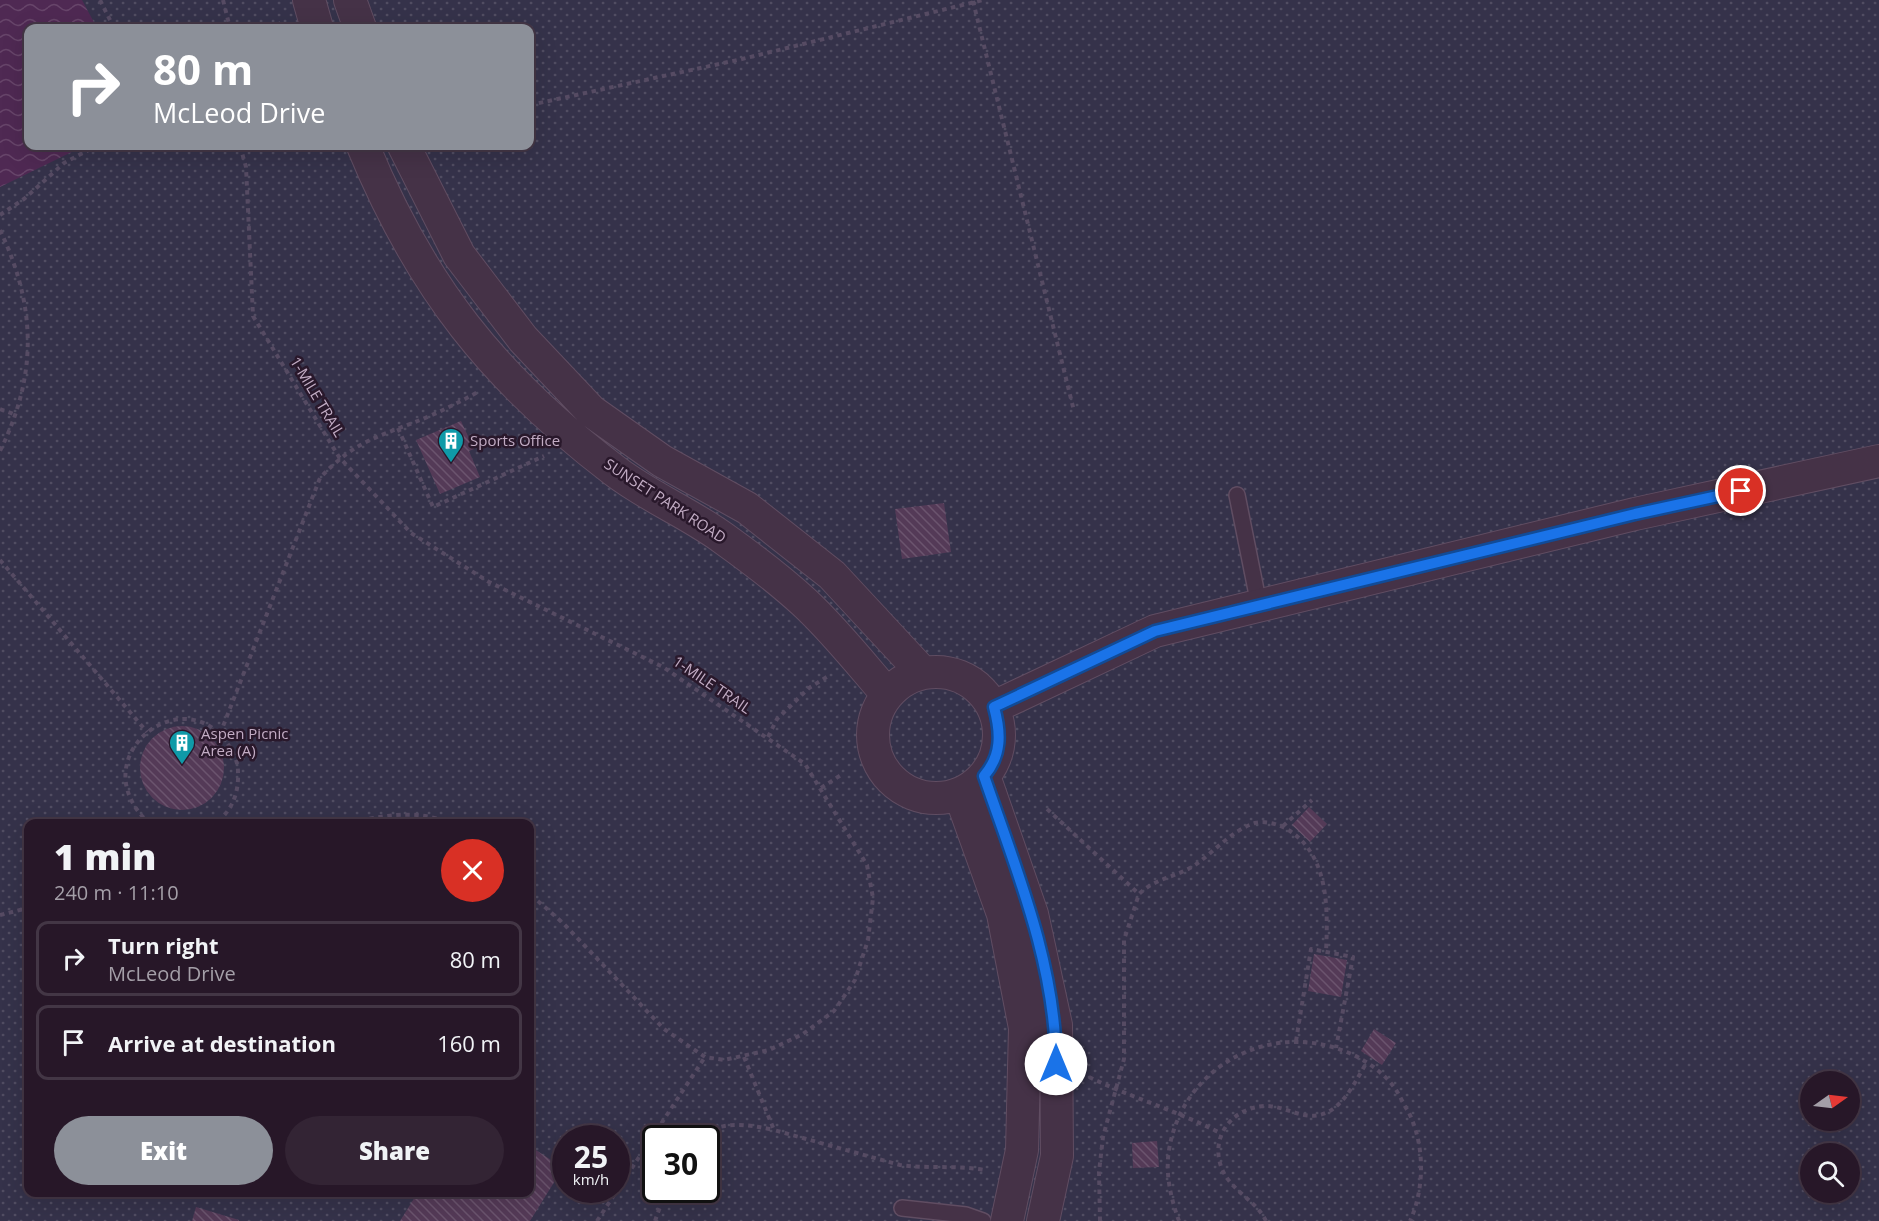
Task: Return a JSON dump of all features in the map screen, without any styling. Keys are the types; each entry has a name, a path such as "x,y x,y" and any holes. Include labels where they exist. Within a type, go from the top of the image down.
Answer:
{"street":[{"path":"309,0 316,24"},
{"path":"350,0 359,24"},
{"name":"SUNSET PARK ROAD","path":"365,150 398,226 426,275 457,320 497,367 616,472 722,537 805,603 887,694"},
{"path":"406,150 459,255 523,339 591,411 662,461 747,508 832,575 923,672"},
{"path":"994,707 1155,631 1635,514 1879,461"},
{"path":"923,672 944,672 964,678 981,690 994,707 1000,728 999,748 991,768 972,785 940,799 920,797 900,788 885,773 876,755 873,733 877,712 887,694 904,681 923,672"},
{"path":"972,785 1003,914 1025,1028 1022,1150 1007,1221"},
{"path":"972,785 1032,914 1056,1025 1057,1156 1042,1221"}],"lane":[{"path":"1238,495 1259,605"},
{"path":"902,1208 966,1215 982,1221"}],"path":[{"path":"100,0 112,24"},
{"path":"223,0 229,24"},
{"path":"534,104 742,59 983,0"},
{"path":"973,1 1074,411"},
{"path":"0,215 24,199 64,163 88,150"},
{"name":"1-MILE TRAIL","path":"241,150 246,168 253,316 339,458 411,533 489,582 663,667 805,764 867,865 873,898 868,940 855,980 834,1011 802,1034 744,1057 724,1060 705,1057"},
{"path":"0,230 14,259 29,328 26,375 16,415 0,451"},
{"path":"220,734 320,478 339,458 365,440 433,415 481,390"},
{"path":"0,409 16,415"},
{"path":"398,428 433,507 550,453"},
{"path":"0,560 147,732"},
{"path":"768,737 777,719 809,688 824,680"},
{"path":"145,819 137,812 128,795 125,777 128,758 137,742 147,732 168,721 186,719 204,723 220,734 232,749 238,766 239,786 233,804 219,819"},
{"path":"821,788 841,776"},
{"path":"1283,826 1312,800"},
{"path":"1047,809 1139,894"},
{"path":"366,819 421,814 440,819"},
{"path":"1100,1221 1099,1172 1103,1137 1124,1059 1122,973 1124,940 1139,894 1148,885 1195,865 1246,826 1258,822 1283,826 1304,843 1318,865 1325,893 1326,952"},
{"path":"534,898 564,924 663,1029 705,1057 597,1221"},
{"path":"0,915 24,909"},
{"path":"1296,1041 1311,949 1353,957 1336,1048"},
{"path":"1179,1221 1169,1194 1169,1150 1181,1113 1208,1075 1243,1052 1283,1041 1324,1043 1367,1062 1394,1087 1414,1123 1422,1163 1418,1203 1410,1221"},
{"path":"744,1057 774,1130"},
{"path":"1266,1221 1258,1209 1228,1179 1222,1168 1219,1142 1220,1133 1225,1125 1240,1113 1264,1106 1299,1115 1316,1116 1328,1112 1342,1099 1367,1062"},
{"path":"1080,1073 1117,1090 1181,1113 1220,1133"},
{"path":"720,1127 733,1124 774,1130 900,1165 921,1168 961,1166 985,1170"},
{"path":"656,1221 662,1203"}],"shaded area":[{"path":"0,0 1879,0 1879,1221 0,1221"}],"water":[{"path":"0,0 82,0 95,24 24,24 24,150 76,150 0,187"}],"building":[{"name":"Sports Office","path":"461,421 474,449 469,451 480,477 440,494 416,440"},
{"path":"944,503 951,552 902,559 895,509"},
{"name":"Aspen Picnic Area (A)","path":"182,726 198,729 212,738 221,752 224,768 221,784 212,798 198,807 182,810 166,807 152,798 143,784 140,768 143,752 152,738 166,729"},
{"path":"1309,807 1327,824 1310,842 1292,825"},
{"path":"1314,954 1347,960 1341,997 1308,991"},
{"path":"1374,1029 1396,1043 1382,1065 1361,1051"},
{"path":"1157,1141 1159,1167 1133,1168 1132,1143"},
{"path":"534,1149 552,1161 552,1186 530,1221 400,1221 415,1197 534,1197"},
{"path":"196,1207 239,1220 239,1221 192,1221"}],"place":[{"name":"Sports Office","path":"451,464"},
{"name":"Aspen Picnic Area (A)","path":"182,766"}],"route":[{"path":"1056,1064 1056,1025 1032,914 984,776 991,768 999,748 1000,728 994,707 1155,631 1635,514 1741,491"}]}
